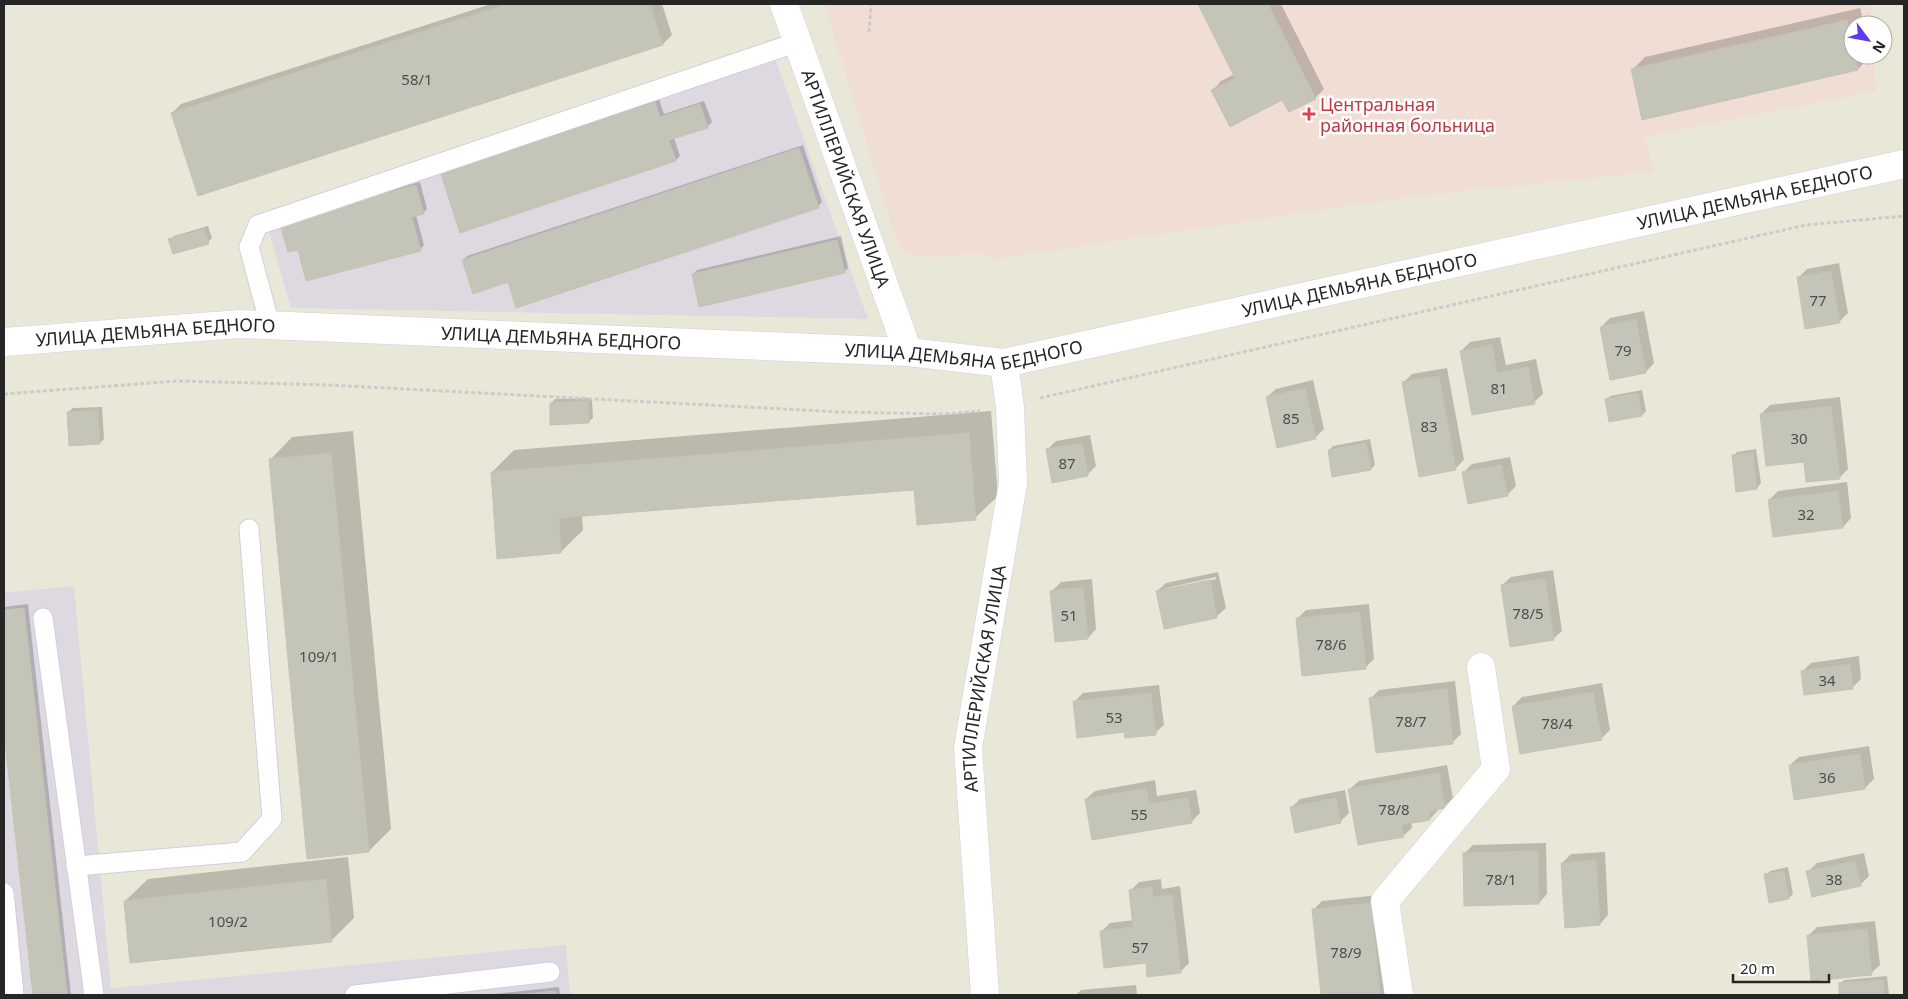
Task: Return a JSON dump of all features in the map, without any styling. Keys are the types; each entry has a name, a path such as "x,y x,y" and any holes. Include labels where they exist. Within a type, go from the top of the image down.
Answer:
{"street":[{"name":"АРТИЛЛЕРИЙСКАЯ УЛИЦА","path":"784,4 908,352"},
{"name":"УЛИЦА ДЕМЬЯНА БЕДНОГО","path":"4,342 240,324 908,352 1004,363 1904,164"},
{"name":"АРТИЛЛЕРИЙСКАЯ УЛИЦА","path":"985,995 968,748 1013,483 1010,407 1004,363"},
{"path":"1399,995 1385,901 1496,769 1481,667"}],"lane":[{"path":"270,325 250,247 258,225 798,42"},
{"path":"76,866 242,852 272,819 249,529"},
{"path":"43,618 94,995"},
{"path":"4,893 14,995"},
{"path":"355,995 550,972"}],"path":[{"path":"869,32 870,4"}],"shaded area":[{"name":"Центральная районная больница","path":"824,4 1870,4 1871,15 1843,15 1843,65 1875,65 1876,91 1645,137 1654,172 1418,196 996,259 981,254 924,257 907,254 898,246"},
{"path":"776,61 868,319 291,308 264,215"},
{"path":"74,586 111,988 566,945 570,995 4,995 4,593"}],"building":[{"path":"507,4 650,4 663,45 198,196 171,113"},
{"path":"1198,4 1268,4 1316,99 1289,112 1282,100 1230,127 1211,90 1235,78"},
{"path":"1843,21 1843,65 1857,65 1858,70 1642,120 1631,69"},
{"path":"655,102 660,117 700,104 708,128 669,140 676,161 460,233 441,174"},
{"path":"799,148 819,208 516,308 508,282 473,294 462,260"},
{"path":"416,185 424,214 412,217 421,251 306,281 298,250 288,252 279,221"},
{"path":"204,229 209,244 173,254 168,239"},
{"path":"837,240 845,273 699,307 692,274"},
{"path":"1831,271 1840,323 1805,329 1797,277"},
{"path":"1636,319 1646,373 1610,380 1600,327"},
{"path":"1492,345 1497,373 1528,367 1535,404 1472,415 1460,351"},
{"path":"1439,376 1456,470 1419,477 1402,382"},
{"path":"1305,388 1316,439 1277,448 1266,397"},
{"path":"1638,393 1642,416 1609,422 1605,399"},
{"path":"588,401 589,423 550,425 550,403"},
{"path":"1831,406 1840,479 1806,482 1804,462 1766,466 1760,414"},
{"path":"98,410 100,444 69,446 67,412"},
{"path":"969,433 976,520 917,525 914,490 559,518 561,553 497,559 491,472"},
{"path":"1082,443 1088,476 1052,483 1046,449"},
{"path":"1366,443 1371,470 1332,477 1328,450"},
{"path":"331,453 369,852 307,859 269,459"},
{"path":"1753,453 1757,489 1736,492 1732,455"},
{"path":"1501,465 1508,496 1468,504 1462,472"},
{"path":"1838,491 1843,528 1773,537 1768,500"},
{"path":"1545,579 1554,640 1510,647 1501,585"},
{"path":"1210,580 1217,618 1164,629 1156,591"},
{"path":"1083,587 1088,639 1055,642 1050,591"},
{"path":"24,608 67,995 33,995 4,733 4,610"},
{"path":"1360,612 1366,669 1302,676 1296,618"},
{"path":"1850,664 1853,689 1804,695 1801,671"},
{"path":"1447,689 1453,744 1376,753 1369,698"},
{"path":"1593,692 1602,740 1520,754 1512,706"},
{"path":"1151,693 1156,735 1125,738 1124,732 1077,738 1073,701"},
{"path":"1860,754 1865,789 1794,800 1789,765"},
{"path":"1439,773 1445,808 1429,811 1430,820 1401,825 1404,837 1358,845 1348,789"},
{"path":"1146,788 1149,804 1188,798 1192,823 1092,840 1085,799"},
{"path":"1336,798 1341,823 1295,833 1290,807"},
{"path":"1538,851 1539,904 1464,906 1463,853"},
{"path":"1596,860 1600,925 1565,928 1561,863"},
{"path":"1855,861 1861,886 1812,897 1806,871"},
{"path":"1784,871 1789,899 1769,903 1764,874"},
{"path":"326,879 332,942 130,963 124,901"},
{"path":"1152,887 1153,897 1172,895 1181,973 1147,977 1146,963 1104,968 1100,931 1133,927 1129,890"},
{"path":"1371,903 1380,995 1321,995 1312,909"},
{"path":"1867,929 1872,975 1811,981 1807,935"},
{"path":"1883,980 1885,995 1839,995 1839,983"},
{"path":"555,991 556,995 514,995"}],"place":[{"name":"Центральная районная больница","path":"1309,114"}]}
